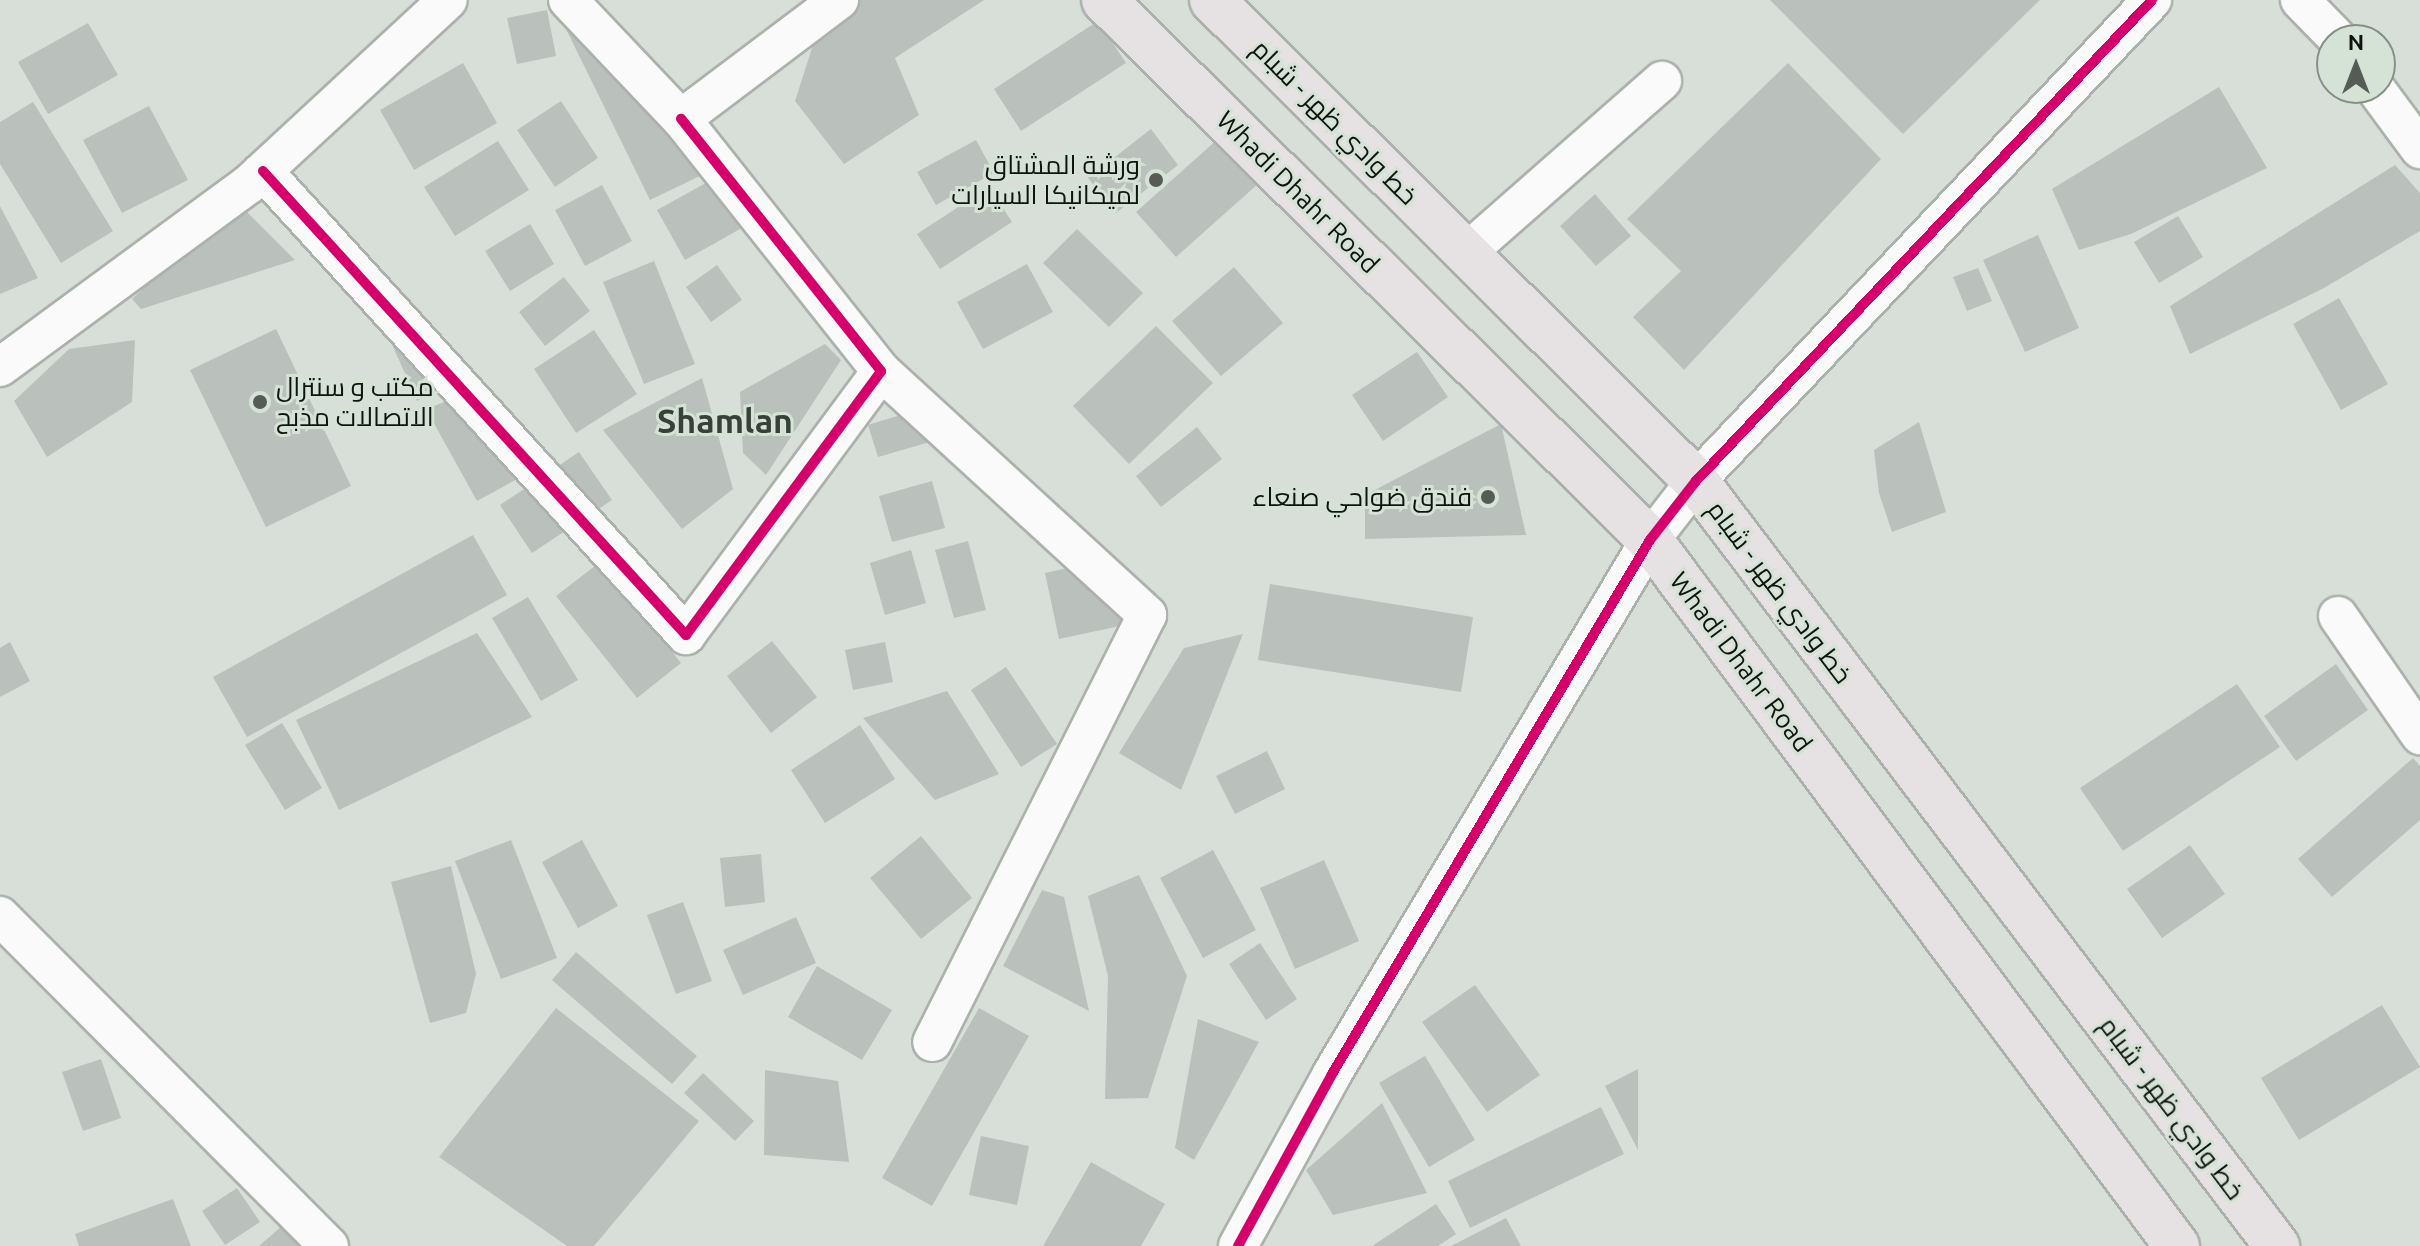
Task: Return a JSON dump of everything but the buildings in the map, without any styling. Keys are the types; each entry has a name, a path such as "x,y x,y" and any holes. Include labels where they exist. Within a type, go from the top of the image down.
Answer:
{"main road":[{"name":"Whadi Dhahr Road","path":"1104,0 1650,540 2177,1246"},
{"name":"خط وادي ظهر - شبام","path":"1212,0 1696,481 2277,1246"}],"street":[{"path":"0,367 263,171 448,0"},
{"path":"568,0 681,119 881,371 1147,615 932,1042"},
{"path":"681,119 839,0"},
{"path":"1238,1246 1332,1074 1650,540 1696,481 2152,0"},
{"path":"2300,0 2323,24"},
{"path":"1466,253 1662,81"},
{"path":"2387,104 2420,149"},
{"path":"263,171 686,635 881,371"},
{"path":"2338,616 2420,735"},
{"path":"0,916 329,1246"}],"cycle path":[{"path":"1238,1246 1332,1074 1650,540 1696,481 2152,0"},
{"path":"263,171 686,635 881,371 681,119"}],"place":[{"name":"ورشة المشتاق لميكانيكا السيارات","path":"1156,180"},
{"name":"مكتب و سنترال الاتصالات مذبح","path":"260,402"},
{"name":"فندق ضواحي صنعاء","path":"1488,497"}],"district":[{"name":"Shamlan","path":"725,421"}]}
